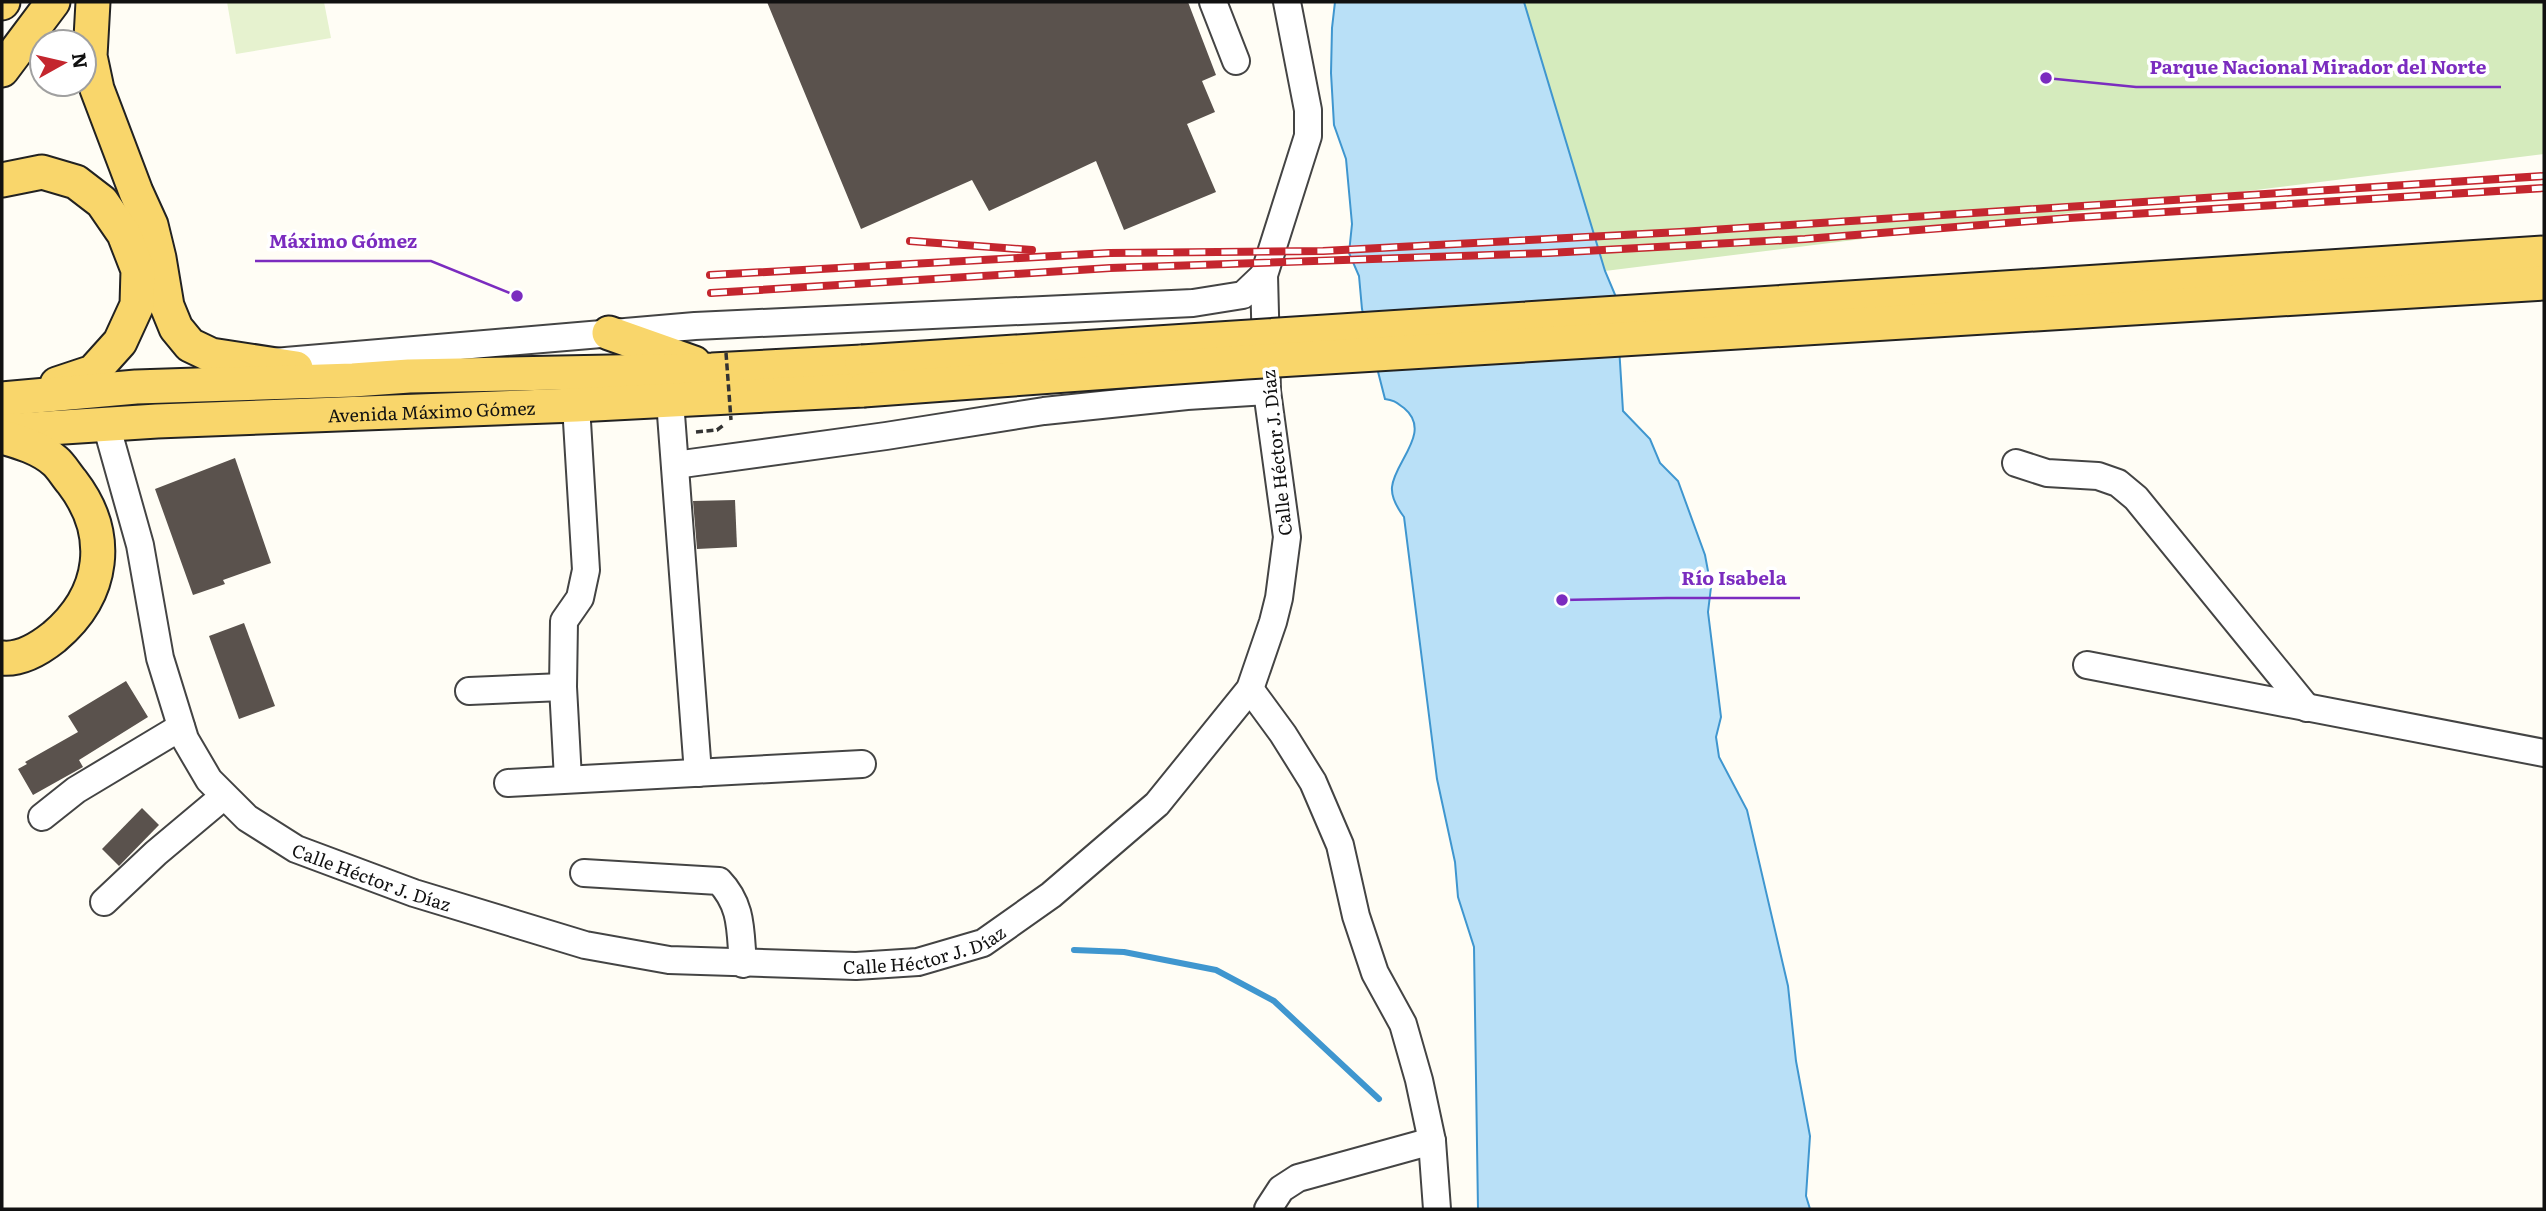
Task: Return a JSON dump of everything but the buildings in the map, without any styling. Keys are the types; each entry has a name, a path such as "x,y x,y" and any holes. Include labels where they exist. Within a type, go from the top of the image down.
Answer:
{"main road":[{"path":"2,30 25,2"},
{"path":"2,70 53,2"},
{"path":"93,2 90,57 97,89 151,225 167,306 176,328 190,345 211,355 269,363 353,380"},
{"path":"2,180 42,172 76,182 102,202 124,234 138,270 137,305 120,342 93,372 10,398"},
{"path":"862,376 2544,253"},
{"path":"862,376 1245,362 2544,283"},
{"path":"609,333 719,361"},
{"name":"Avenida Máximo Gómez","path":"10,398 136,387 353,380 719,361 862,376"},
{"name":"Avenida Máximo Gómez","path":"2,431 106,424 670,401 862,376"},
{"path":"2,437 27,444 55,461 86,501 99,541 93,586 73,622 46,643 16,659 2,658"}],"street":[{"path":"1213,2 1236,61"},
{"name":"Calle Héctor J. Díaz","path":"106,424 140,545 160,658 185,739 209,780 224,796 247,818 296,849 414,893 585,945 669,960 856,966 918,962 983,943 1051,895 1157,804 1250,689 1279,598 1287,537 1267,391 1264,275 1308,136 1308,110 1287,2"},
{"path":"269,363 723,325 1193,303 1243,295 1264,275"},
{"path":"675,465 1044,411 1187,396 1267,391"},
{"path":"670,401 698,773"},
{"path":"568,779 563,687 564,621 580,598 586,570 576,405"},
{"path":"2015,463 2047,473 2098,476 2118,483 2136,498 2307,708"},
{"path":"2087,665 2544,752"},
{"path":"469,691 563,687"},
{"path":"1250,689 1313,782 1340,845 1356,916 1375,973 1403,1024 1419,1080 1432,1141 1437,1209"},
{"path":"43,817 76,790 181,727"},
{"path":"508,783 862,765"},
{"path":"104,902 156,853 224,796"},
{"path":"584,873 719,881 730,893 739,912 743,964"},
{"path":"1268,1209 1281,1189 1298,1178 1432,1141"}],"path":[{"path":"719,361 731,420"}],"green space":[{"path":"227,2 324,2 331,38 236,54"},
{"path":"1524,2 2544,2 2544,154 1605,271"}],"water":[{"path":"1335,2 1524,2 1605,271 1616,297 1623,411 1650,439 1660,463 1678,481 1705,555 1711,587 1708,612 1721,717 1716,737 1719,757 1747,810 1788,986 1796,1061 1810,1136 1806,1196 1810,1209 1478,1209 1474,947 1458,897 1455,862 1437,779 1404,517 1395,503 1392,491 1394,477 1410,447 1415,427 1412,417 1404,408 1385,399 1362,309 1359,276 1349,253 1352,224 1346,159 1334,125 1331,73"}],"waterway":[{"path":"1074,950 1124,952 1216,970 1274,1001 1379,1099"}],"railway":[{"path":"710,275 1109,253 1323,251 1680,232 2544,176"},
{"path":"711,293 1110,268 1548,253 1805,239 2069,218 2544,188"},
{"path":"910,241 1032,250"}],"place":[{"name":"Parque Nacional Mirador del Norte","path":"2046,78"},
{"name":"Máximo Gómez","path":"517,296"},
{"name":"Río Isabela","path":"1562,600"}]}
